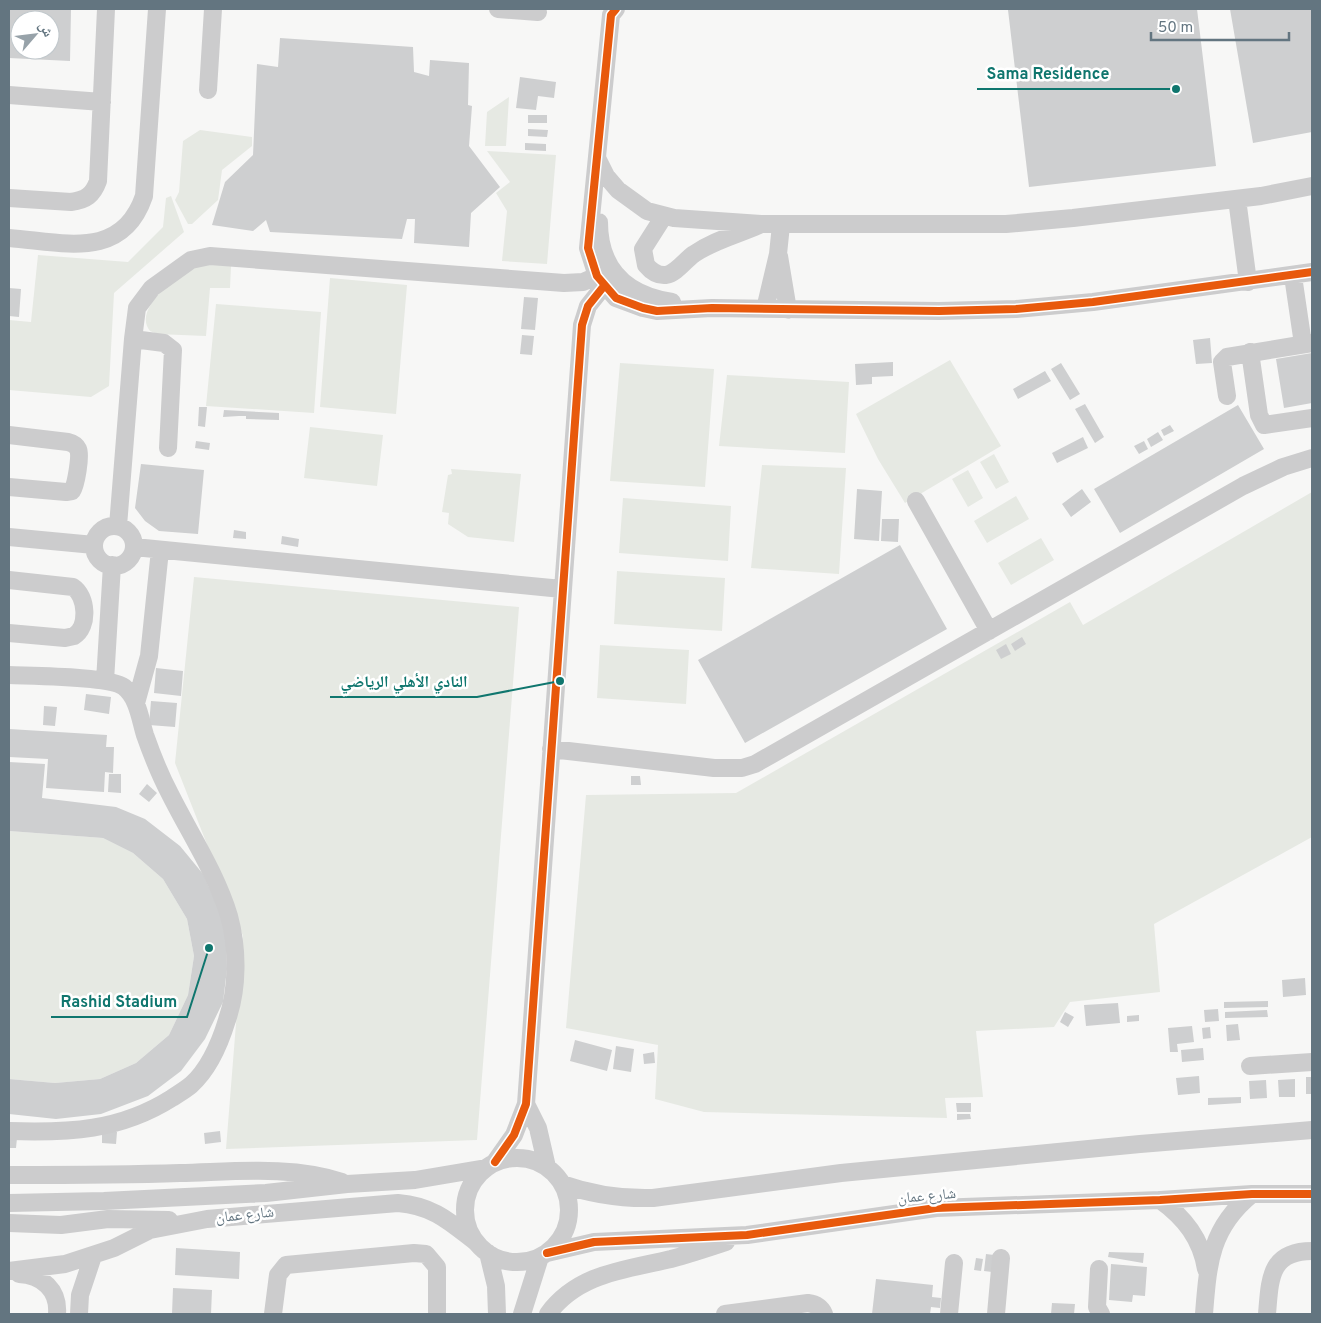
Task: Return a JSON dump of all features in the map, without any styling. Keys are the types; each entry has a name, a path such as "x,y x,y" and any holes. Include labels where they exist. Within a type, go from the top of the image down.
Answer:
{"street":[{"path":"10,199 72,202 81,201 95,191 98,181 106,9"},
{"path":"9,238 97,243 114,238 128,227 138,213 144,196 157,9"},
{"path":"208,90 212,9"},
{"path":"498,9 538,12"},
{"path":"611,11 588,248 600,281 616,298 643,308 670,311 712,308 788,310 1016,309 1093,302 1312,272"},
{"path":"9,94 102,102"},
{"path":"598,160 606,176 618,190 640,206 664,216 781,225 1006,224 1237,199 1312,186"},
{"path":"595,184 600,243 609,265 624,284 646,296 712,308"},
{"path":"1237,199 1248,282"},
{"path":"664,216 643,249 646,265 658,274 667,275 673,272 692,254 708,245 761,224"},
{"path":"766,309 778,254 781,225"},
{"path":"778,254 788,310"},
{"path":"118,526 132,339 137,308 146,294 186,264 204,256 569,283 600,281"},
{"path":"1227,396 1222,362 1230,355 1308,344 1293,276"},
{"path":"497,1314 496,1286 482,1248 470,1231 466,1218 466,1204 469,1190 514,1135 526,1104 582,325 588,306 600,281"},
{"path":"132,339 164,342 173,350 168,448"},
{"path":"1250,352 1259,415 1264,425 1312,418"},
{"path":"9,435 72,443 79,453 76,485 72,491 9,487"},
{"path":"551,750 714,768 742,768 755,764 1243,486 1283,467 1312,458"},
{"path":"916,501 989,631"},
{"path":"110,526 118,526 130,534 134,547 126,561 112,565 103,562 96,554 94,545 96,536 102,530 110,526"},
{"path":"9,537 94,545"},
{"path":"134,547 562,589"},
{"path":"136,704 149,656 160,550"},
{"path":"105,681 112,565"},
{"path":"9,580 68,585 81,593 84,603 82,626 74,636 65,638 9,633"},
{"path":"9,675 105,681 124,686 136,704 156,763 219,886 229,917 234,949 235,982 231,1010 222,1038 208,1063 191,1086 160,1105 127,1120 92,1129 56,1133 9,1131"},
{"path":"1250,1066 1312,1062"},
{"path":"526,1104 538,1128 547,1168"},
{"path":"562,1184 605,1196 626,1199 653,1198 909,1166 1312,1130"},
{"path":"490,1165 508,1158 522,1158 535,1161 547,1168 562,1184 569,1209 568,1221 560,1239 544,1255 522,1314"},
{"name":"شارع عمان","path":"9,1203 266,1194 347,1184 424,1179 490,1165"},
{"path":"9,1175 98,1176 289,1172 324,1176 347,1184"},
{"path":"1204,1314 1207,1272 1213,1247 1224,1223 1252,1194"},
{"name":"شارع عمان","path":"544,1255 613,1240 747,1235 936,1208 1160,1200 1252,1194 1312,1194"},
{"path":"1160,1200 1178,1214 1192,1231 1204,1258 1207,1272"},
{"name":"شارع عمان","path":"9,1272 65,1264 93,1256 150,1230 207,1220 398,1203 418,1205 433,1211 482,1248"},
{"path":"9,1223 62,1225 108,1219 207,1220"},
{"path":"548,1314 569,1292 599,1275 680,1256 747,1235"},
{"path":"482,1248 508,1261 519,1262 544,1255"},
{"path":"1267,1314 1273,1272 1278,1261 1290,1254 1312,1251"},
{"path":"274,1314 278,1275 286,1264 414,1253 426,1254 437,1267 437,1314"},
{"path":"79,1314 80,1295 93,1256"},
{"path":"996,1314 1001,1258"},
{"path":"949,1314 954,1263"},
{"path":"1099,1269 1097,1307 1101,1314"},
{"path":"9,1272 28,1275 45,1281 53,1294 57,1314"},
{"path":"725,1314 770,1312 808,1303 816,1304 824,1314"}],"shaded area":[{"path":"509,97 506,146 485,146 487,112"},
{"path":"200,130 252,137 252,146 222,170 218,200 192,224 188,224 175,200 179,192 183,141"},
{"path":"487,151 556,155 547,264 502,261 507,211 496,193 510,182"},
{"path":"171,196 184,232 114,293 109,386 91,397 9,390 9,320 31,322 38,255 128,262 163,227 166,198"},
{"path":"211,264 231,266 230,288 210,288 206,336 157,334 150,331 146,323 147,313 159,294 187,271 197,266"},
{"path":"330,278 407,285 396,414 320,407"},
{"path":"216,304 321,312 314,413 206,406"},
{"path":"950,360 1001,446 905,503 878,459 856,414"},
{"path":"620,363 714,369 705,487 610,481"},
{"path":"727,375 849,382 845,453 719,446"},
{"path":"310,427 383,435 377,486 304,478"},
{"path":"994,454 1009,482 996,489 980,462"},
{"path":"762,465 846,468 839,574 751,568"},
{"path":"451,469 521,474 514,542 468,537 448,524 449,513 442,512 448,475 452,474"},
{"path":"968,470 983,498 968,507 952,479"},
{"path":"1312,492 1312,837 1154,924 1160,992 1070,1002 1054,1027 976,1031 983,1097 945,1098 947,1118 704,1112 655,1099 658,1045 566,1028 586,795 736,793 1070,602 1083,625"},
{"path":"1016,496 1029,519 987,543 974,521"},
{"path":"623,498 731,506 728,561 619,553"},
{"path":"1041,538 1054,560 1011,585 998,563"},
{"path":"617,571 725,578 722,631 614,624"},
{"path":"194,577 519,607 477,1140 226,1149 243,936 175,763"},
{"path":"600,645 689,650 686,704 597,698"},
{"path":"9,831 103,838 133,853 163,879 187,919 194,956 188,995 169,1035 136,1063 100,1079 55,1083 9,1079"}],"building":[{"path":"9,9 71,9 70,61 50,60 60,60 60,10 10,10 10,58"},
{"path":"1197,9 1216,166 1029,187 1008,10"},
{"path":"1230,9 1312,9 1312,132 1253,143"},
{"path":"280,38 413,47 414,72 429,76 430,60 469,63 468,105 472,106 469,146 500,187 471,213 469,247 414,243 415,219 407,219 402,239 270,232 266,220 253,231 212,225 225,182 253,155 257,64 278,67"},
{"path":"520,77 556,82 554,98 538,96 536,110 516,108"},
{"path":"528,115 547,115 547,123 528,123"},
{"path":"528,129 548,130 547,137 528,136"},
{"path":"525,143 546,144 546,151 525,150"},
{"path":"9,288 21,289 19,317 9,316"},
{"path":"524,297 538,298 535,330 521,329"},
{"path":"522,335 534,336 532,355 520,354"},
{"path":"1210,338 1212,363 1196,364 1193,340"},
{"path":"1312,353 1312,403 1284,408 1276,359"},
{"path":"893,362 893,376 872,377 872,384 856,385 855,364"},
{"path":"1061,363 1080,394 1070,400 1051,369"},
{"path":"1045,371 1051,381 1018,399 1013,389"},
{"path":"1085,404 1104,437 1095,443 1075,409"},
{"path":"1238,405 1264,449 1120,533 1094,489"},
{"path":"199,407 207,407 205,427 198,426"},
{"path":"224,410 279,413 279,420 246,419 246,416 223,417"},
{"path":"1170,425 1174,431 1164,436 1161,430"},
{"path":"1158,432 1163,440 1151,447 1147,439"},
{"path":"1083,437 1088,448 1057,463 1052,453"},
{"path":"196,441 210,443 209,450 195,448"},
{"path":"1144,441 1148,449 1139,454 1134,446"},
{"path":"141,464 204,470 198,534 159,531 145,521 135,508"},
{"path":"857,489 882,491 879,541 854,539"},
{"path":"1082,489 1091,502 1071,517 1062,504"},
{"path":"882,519 899,519 898,542 881,541"},
{"path":"234,530 246,532 246,539 233,538"},
{"path":"282,536 299,539 298,547 281,544"},
{"path":"900,545 947,629 745,743 698,660"},
{"path":"1022,637 1026,644 1015,651 1011,644"},
{"path":"1006,644 1011,654 1001,659 996,650"},
{"path":"156,668 183,671 181,696 154,693"},
{"path":"86,694 111,697 109,714 84,710"},
{"path":"151,701 177,703 175,727 149,725"},
{"path":"44,706 57,707 55,726 43,725"},
{"path":"9,729 107,735 106,747 114,747 113,773 105,772 104,792 46,788 48,759 9,757"},
{"path":"9,762 45,764 42,798 116,807 145,819 180,846 203,874 219,909 226,940 227,969 223,1002 205,1039 181,1071 148,1096 101,1114 56,1119 9,1114 9,1079 55,1083 100,1079 136,1063 169,1035 188,995 194,956 187,919 163,879 133,853 103,838 9,831"},
{"path":"109,774 121,774 121,793 108,792"},
{"path":"631,776 640,776 641,785 631,785"},
{"path":"147,784 157,793 149,802 139,794"},
{"path":"1305,978 1306,995 1283,997 1282,980"},
{"path":"1268,1001 1268,1007 1224,1008 1224,1002"},
{"path":"1118,1003 1120,1023 1086,1026 1084,1005"},
{"path":"1218,1009 1219,1021 1205,1022 1204,1010"},
{"path":"1267,1010 1268,1017 1225,1018 1225,1012"},
{"path":"1065,1012 1074,1017 1068,1027 1060,1022"},
{"path":"1139,1015 1139,1021 1127,1022 1127,1016"},
{"path":"1238,1024 1240,1040 1227,1041 1226,1025"},
{"path":"1192,1026 1194,1042 1177,1044 1178,1052 1170,1052 1168,1028"},
{"path":"1210,1027 1211,1038 1203,1039 1202,1028"},
{"path":"575,1040 612,1050 607,1071 570,1061"},
{"path":"616,1046 634,1049 631,1072 613,1069"},
{"path":"1203,1048 1204,1060 1182,1062 1181,1050"},
{"path":"654,1052 655,1063 644,1064 643,1054"},
{"path":"1199,1076 1200,1093 1178,1095 1176,1078"},
{"path":"1306,1077 1312,1077 1312,1094 1306,1094"},
{"path":"1295,1079 1295,1097 1279,1097 1278,1080"},
{"path":"1266,1080 1267,1098 1250,1099 1249,1081"},
{"path":"1241,1097 1241,1103 1208,1105 1208,1098"},
{"path":"956,1103 971,1103 971,1112 957,1112"},
{"path":"957,1114 970,1114 971,1119 957,1120"},
{"path":"102,1131 117,1132 116,1144 102,1143"},
{"path":"220,1131 221,1142 205,1144 204,1133"},
{"path":"9,1138 17,1138 16,1148 9,1148"},
{"path":"176,1248 240,1252 239,1279 175,1275"},
{"path":"1109,1252 1144,1253 1143,1263 1108,1257"},
{"path":"986,1254 994,1255 992,1272 984,1271"},
{"path":"976,1258 983,1259 981,1271 974,1270"},
{"path":"1111,1264 1147,1267 1145,1296 1133,1295 1132,1302 1109,1300"},
{"path":"876,1279 933,1285 932,1297 941,1298 940,1308 931,1307 930,1314 872,1314"},
{"path":"173,1288 212,1290 211,1314 172,1314"},
{"path":"1052,1303 1075,1304 1074,1314 1051,1314"}],"cycle path":[{"path":"616,9 611,15 588,248 597,276 616,298 657,311 712,308 939,311 1016,309 1093,302 1312,272"},
{"path":"495,1162 514,1135 526,1104 582,325 588,306 604,286"},
{"path":"547,1253 594,1242 747,1235 936,1208 1160,1200 1252,1194 1312,1194"}],"place":[{"name":"Sama Residence","path":"1176,89"},
{"name":"النادي الأهلي الرياضي","path":"560,681"},
{"name":"Rashid Stadium","path":"209,948"}]}
